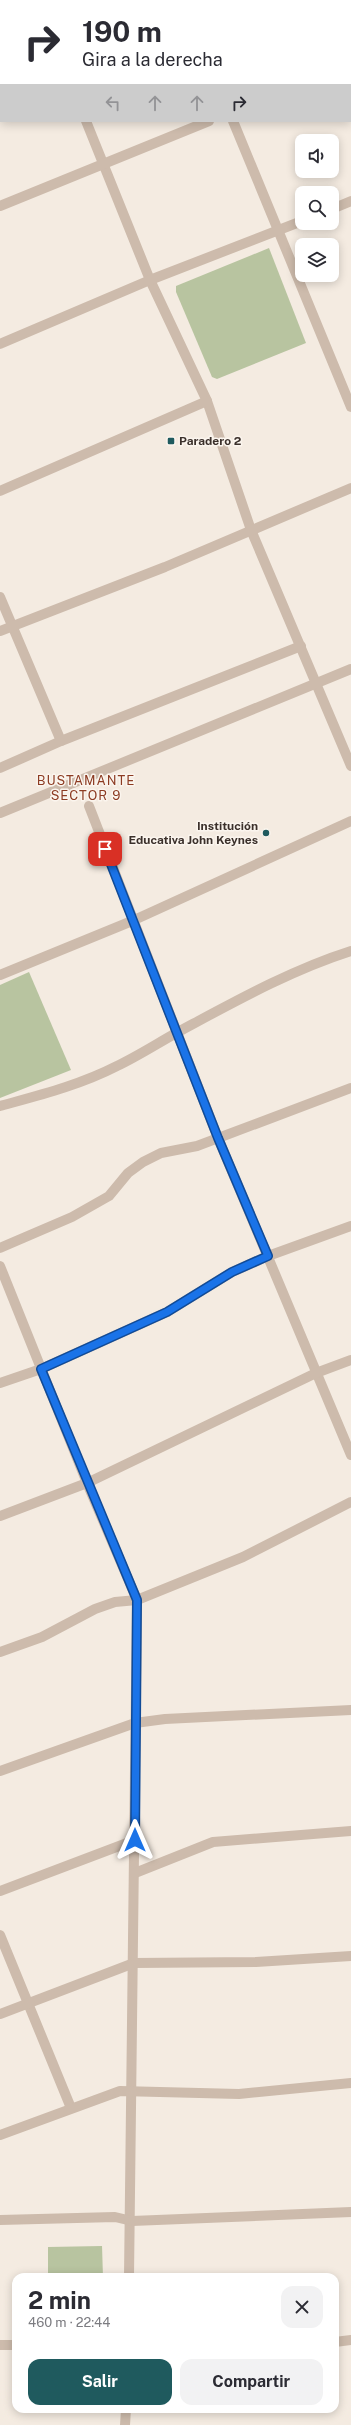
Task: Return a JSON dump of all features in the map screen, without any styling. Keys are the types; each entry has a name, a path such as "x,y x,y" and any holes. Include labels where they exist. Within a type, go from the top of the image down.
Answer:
{"street":[{"path":"86,122 150,280 206,401 251,530 351,766"},
{"path":"0,206 102,163 206,122"},
{"path":"233,122 351,407"},
{"path":"339,206 351,201"},
{"path":"0,344 150,280 295,224"},
{"path":"0,491 206,401"},
{"path":"0,631 11,625 165,567 351,488"},
{"path":"0,597 61,741"},
{"path":"0,768 61,741 301,646"},
{"path":"0,813 351,669"},
{"path":"89,806 132,921 178,1032 218,1138 351,1455"},
{"path":"0,975 132,921 351,821"},
{"path":"0,1106 73,1085 118,1066 178,1032 326,959 351,951"},
{"path":"0,1248 72,1217 109,1196 128,1173 143,1162 161,1154 197,1146 351,1088"},
{"path":"0,1383 41,1369 167,1312 232,1272 268,1256 351,1226"},
{"path":"0,1266 87,1483 137,1600 132,2221 129,2273"},
{"path":"0,1516 87,1483 316,1373 351,1360"},
{"path":"0,1652 42,1637 95,1609 115,1602 137,1600 243,1557 351,1502"},
{"path":"0,1771 136,1723 165,1719 351,1710"},
{"path":"135,1873 213,1842 351,1831"},
{"path":"0,1891 135,1840"},
{"path":"0,1935 71,2108"},
{"path":"0,2014 134,1963 256,1962 351,1956"},
{"path":"0,2135 120,2091 132,2090 239,2094 351,2083"},
{"path":"0,2220 115,2217 132,2221 351,2212"},
{"path":"339,2342 351,2340"},
{"path":"0,2346 12,2345"},
{"path":"125,2425 126,2413"}],"green space":[{"path":"269,248 306,343 217,379 212,377 176,292 176,286"},
{"path":"29,972 71,1070 0,1098 0,985"},
{"path":"102,2246 103,2273 48,2273 48,2247"}],"place":[{"name":"Paradero 2","path":"171,441"},
{"name":"Institución Educativa John Keynes","path":"266,833"}],"district":[{"name":"BUSTAMANTE SECTOR 9","path":"86,788"}],"route":[{"path":"105,849 132,921 178,1032 218,1138 268,1256 232,1272 167,1312 41,1369 87,1483 137,1600 135,1840"}]}
